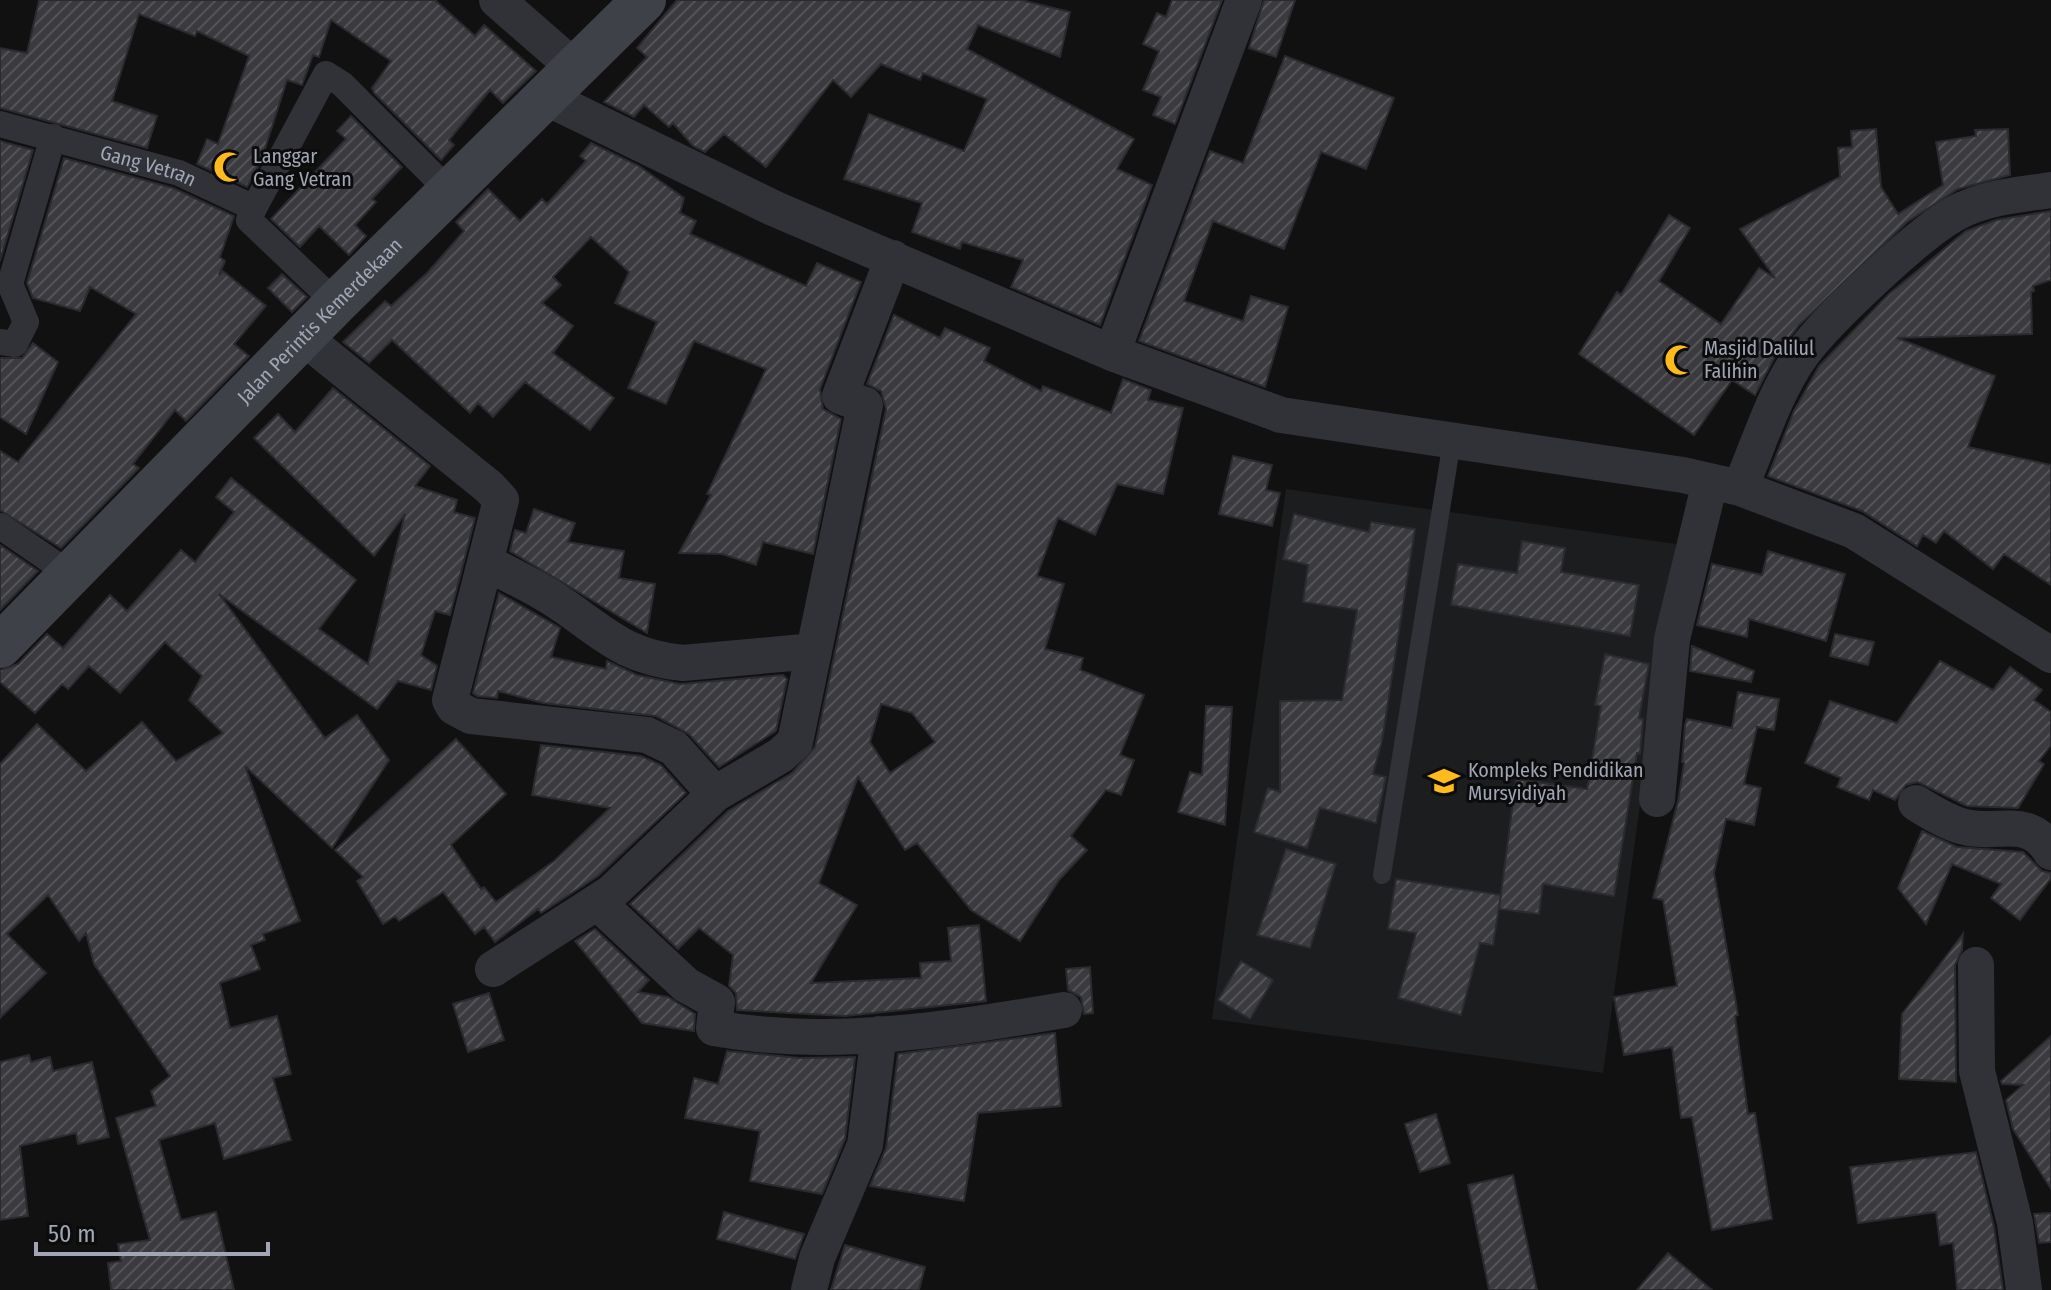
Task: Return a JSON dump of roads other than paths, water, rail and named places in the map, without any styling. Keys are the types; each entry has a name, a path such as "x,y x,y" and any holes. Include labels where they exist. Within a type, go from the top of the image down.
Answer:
{"main road":[{"name":"Jalan Perintis Kemerdekaan","path":"0,646 336,303 644,0"}],"street":[{"path":"497,0 560,83 773,208 1112,353 1281,415 1725,485 1854,531 2051,655"},
{"path":"1112,353 1244,0"},
{"path":"336,303 249,220 326,74 342,84 449,191"},
{"name":"Gang Vetran","path":"0,124 179,173 254,208"},
{"path":"0,342 15,344 26,322 10,284 53,137"},
{"path":"1657,799 1672,639 1725,485 1786,381 1820,333 1927,233 1956,213 1991,199 2051,190"},
{"path":"493,969 597,902 715,794 781,755 795,742 865,405 840,396 893,258"},
{"path":"303,337 496,494 501,508 450,700 454,707 471,716 647,735 674,748 715,794"},
{"path":"0,526 70,574"},
{"path":"487,563 553,599 593,630 634,652 663,661 683,663 814,651"},
{"path":"1916,803 1962,826 1993,830 2023,827 2043,838 2051,852"},
{"path":"597,902 686,985 717,1002 714,1028 749,1034 879,1034 959,1028 1064,1010"},
{"path":"1976,965 1977,1071 2015,1223 2024,1290"},
{"path":"809,1290 817,1258 865,1145 879,1034"}],"lane":[{"path":"1382,875 1452,441"}],"place":[{"name":"Langgar Gang Vetran","path":"229,167"},
{"name":"Masjid Dalilul Falihin","path":"1680,360"},
{"name":"Kompleks Pendidikan Mursyidiyah","path":"1444,781"}]}
